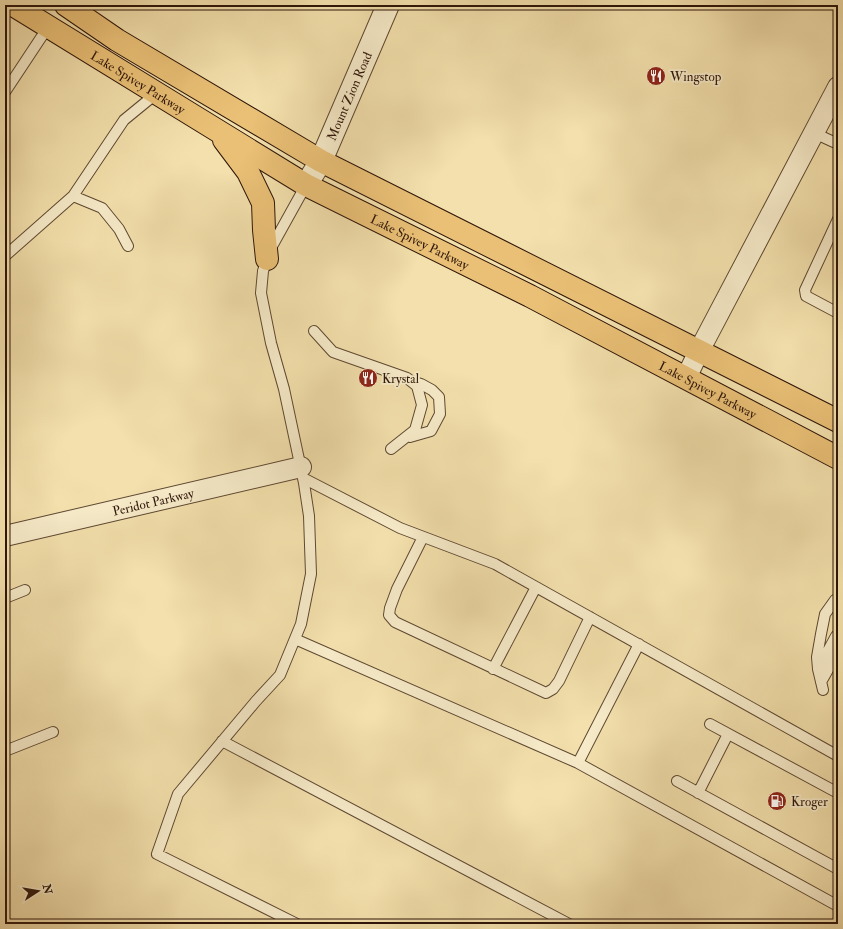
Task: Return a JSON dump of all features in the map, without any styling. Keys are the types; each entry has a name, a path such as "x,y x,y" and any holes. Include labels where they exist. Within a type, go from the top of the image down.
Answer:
{"highway":[{"name":"Lake Spivey Parkway","path":"13,5 306,185 530,296 838,458"},
{"name":"Lake Spivey Parkway","path":"66,5 117,40 321,161 838,421"},
{"path":"218,131 248,172 263,203 267,258"}],"street":[{"name":"Mount Zion Road","path":"306,185 321,161 388,5"},
{"path":"686,378 838,87"},
{"name":"Peridot Parkway","path":"5,536 302,472"}],"lane":[{"path":"5,92 48,27"},
{"path":"5,256 73,196 124,120 157,93"},
{"path":"814,133 838,144"},
{"path":"297,924 157,854 178,794 256,701 280,675 302,624 311,574 309,516 302,472 284,389 271,343 260,293 263,270 271,248 306,185"},
{"path":"73,196 102,208 119,229 128,246"},
{"path":"838,219 805,290 806,296 838,313"},
{"path":"314,331 333,352 407,378 417,386 422,405 415,430 391,449"},
{"path":"406,438 431,431 440,414 439,397 432,390 411,381"},
{"path":"302,472 400,528 495,564 838,756"},
{"path":"423,537 396,589 389,615 395,622 546,693 554,689 559,681 590,617"},
{"path":"494,669 536,587"},
{"path":"5,598 25,590"},
{"path":"838,598 825,614 817,657 822,686 838,652"},
{"path":"818,669 836,636"},
{"path":"295,639 578,763 838,906"},
{"path":"578,763 639,644"},
{"path":"710,724 838,793"},
{"path":"5,751 53,732"},
{"path":"698,793 728,734"},
{"path":"222,741 568,924"},
{"path":"677,781 837,865"}],"place":[{"name":"Wingstop","path":"656,76"},
{"name":"Krystal","path":"368,378"},
{"name":"Kroger","path":"777,801"}]}
